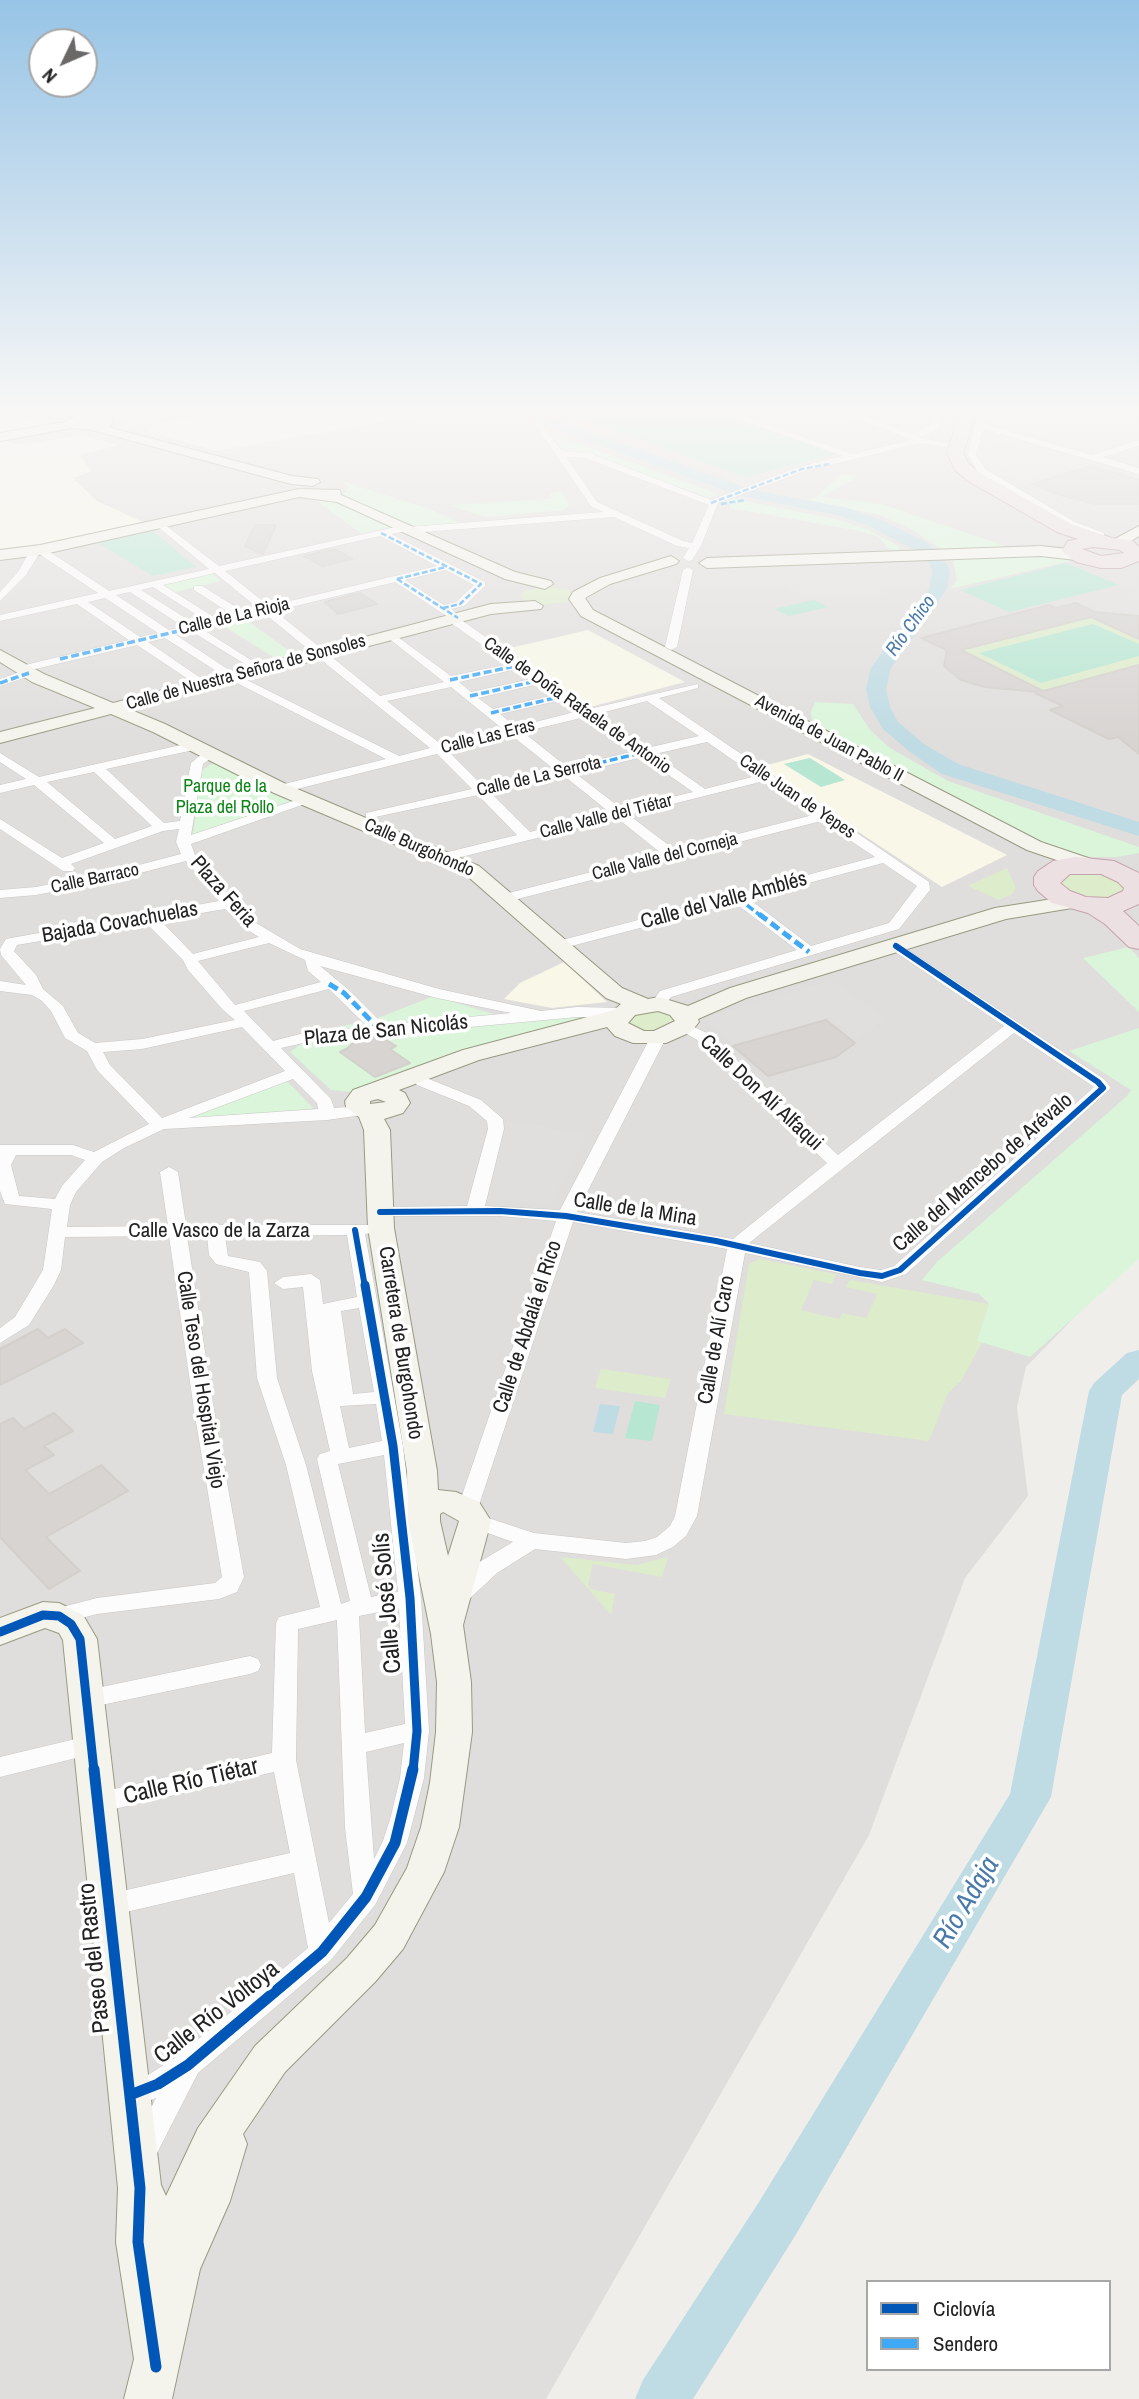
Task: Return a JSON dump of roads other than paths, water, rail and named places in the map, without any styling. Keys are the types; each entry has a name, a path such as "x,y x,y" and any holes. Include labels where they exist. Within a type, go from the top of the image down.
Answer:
{"highway":[{"path":"1040,522 1065,536 1075,549 1139,577"},
{"path":"1053,522 1064,528 1128,547"},
{"path":"1075,549 1128,547"},
{"path":"1101,562 1121,562 1128,547"},
{"path":"1084,904 1120,904 1138,890 1127,876 1091,865 1062,867 1047,881 1061,897 1115,918 1139,941"}],"main road":[{"path":"0,555 37,550 167,522"},
{"path":"397,522 417,530 514,588 565,593 683,560 707,564 1075,549"},
{"path":"514,588 518,600 535,606"},
{"name":"Calle de Nuestra Señora de Sonsoles","path":"491,609 514,588"},
{"name":"Calle de Nuestra Señora de Sonsoles","path":"0,738 391,635 451,615 535,606 565,593"},
{"name":"Avenida de Juan Pablo II","path":"565,593 587,613 1034,846 1091,865"},
{"name":"Avenida de Juan Pablo II","path":"565,593 590,621 1022,849 1047,881"},
{"path":"12,664 114,708 281,789 310,800"},
{"name":"Calle Burgohondo","path":"310,800 445,857 480,875 560,945 644,1012"},
{"path":"1003,913 1029,899 1047,881"},
{"path":"374,1108 471,1055 644,1012 738,993 1003,913 1084,904"},
{"path":"644,1012 658,1038 641,1038 644,1012"},
{"path":"374,1108 423,1082 476,1060 576,1036 644,1012"},
{"name":"Carretera de Burgohondo","path":"150,2203 202,2162 270,2059 361,1970 389,1937 425,1872 440,1826 454,1732 451,1617 456,1518 422,1472 372,1223 374,1108"},
{"path":"430,1550 448,1553 456,1518"},
{"name":"Carretera de Burgohondo","path":"430,1550 451,1617"},
{"path":"0,1632 43,1615 59,1616"},
{"name":"Paseo del Rastro","path":"59,1616 71,1624 80,1639 130,2095 150,2203 152,2383"},
{"name":"Carretera de Burgohondo","path":"152,2383 178,2270 208,2201 238,2106"},
{"path":"150,2203 155,2261 178,2270"}],"street":[{"path":"0,618 381,533 511,522"},
{"path":"635,522 681,544 683,560 671,647"},
{"path":"683,560 703,522"},
{"path":"160,524 439,749 526,836"},
{"path":"381,533 481,584 451,615"},
{"path":"0,598 22,573 37,550 231,676 397,760"},
{"name":"Calle de La Rioja","path":"0,683 12,664 60,659 446,567"},
{"path":"0,576 22,573"},
{"name":"Calle de Doña Rafaela de Antonio","path":"397,579 703,793"},
{"path":"153,583 215,622"},
{"path":"131,588 258,669"},
{"path":"198,589 242,616"},
{"path":"78,600 201,683"},
{"path":"391,635 672,855"},
{"path":"377,700 520,666"},
{"path":"470,696 541,680"},
{"name":"Calle Las Eras","path":"281,789 694,686"},
{"path":"491,713 563,695"},
{"name":"Calle Juan de Yepes","path":"649,697 924,885 912,905 894,926 809,952"},
{"name":"Calle de La Serrota","path":"371,816 708,738"},
{"path":"0,789 97,768 202,750"},
{"path":"186,849 184,825 202,750"},
{"path":"0,758 36,780 114,844"},
{"path":"97,768 160,827"},
{"name":"Calle Valle del Tiétar","path":"445,857 767,777"},
{"name":"Calle Barraco","path":"0,894 36,891 89,881 186,849 310,800"},
{"name":"Calle Valle del Corneja","path":"506,898 824,816"},
{"path":"0,823 89,881"},
{"path":"60,863 160,827 184,825"},
{"name":"Plaza Feria","path":"186,849 228,904 251,926 270,938"},
{"name":"Calle del Valle Amblés","path":"560,945 888,858"},
{"path":"738,898 809,952"},
{"name":"Bajada Covachuelas","path":"36,991 31,978 5,952 12,943 228,904"},
{"path":"150,918 268,1047"},
{"name":"Plaza Feria","path":"190,959 270,938"},
{"name":"Plaza de San Nicolás","path":"270,938 313,959 410,986 540,1015"},
{"name":"Calle del Mancebo de Arévalo","path":"882,1276 900,1270 1103,1088 1098,1082 896,946"},
{"path":"644,1012 665,994 809,952"},
{"path":"313,959 313,968 329,984 344,993 380,1030"},
{"path":"232,1010 329,984"},
{"path":"0,986 36,991 58,1009 71,1035 93,1048 142,1044 245,1022"},
{"name":"Plaza de San Nicolás","path":"326,1108 268,1047 297,1039 540,1015 598,1011 644,1012"},
{"name":"Calle Don Alí Alfaqui","path":"644,1012 703,1037 837,1163"},
{"path":"737,1245 1013,1026"},
{"name":"Calle de Abdalá el Rico","path":"456,1518 566,1216 658,1038"},
{"path":"93,1048 103,1067 160,1125 326,1108 374,1108"},
{"name":"Plaza de San Nicolás","path":"61,1205 68,1190 96,1158 118,1144 294,1073"},
{"path":"423,1082 475,1103 495,1119 496,1129 475,1210"},
{"path":"0,1338 22,1321 52,1270 61,1205 12,1200 2,1164 5,1150 74,1150 96,1158"},
{"name":"Calle Teso del Hospital Viejo","path":"59,1616 97,1605 219,1591 229,1586 233,1577 169,1172"},
{"name":"Calle de la Mina","path":"372,1223 475,1210 566,1216 737,1245 882,1276"},
{"name":"Calle Vasco de la Zarza","path":"57,1232 216,1232 372,1223"},
{"name":"Calle José Solís","path":"322,1952 366,1897 397,1834 412,1778 417,1731 410,1598 393,1446 368,1301 372,1223"},
{"path":"216,1232 218,1255 222,1260 254,1266 258,1271 267,1378 347,1610"},
{"name":"Calle de Alí Caro","path":"456,1518 531,1541 626,1550 648,1549 665,1542 678,1531 686,1517 737,1245"},
{"path":"283,1283 311,1280 334,1458 347,1610 357,1828 366,1897"},
{"path":"368,1301 331,1306 344,1401 385,1397"},
{"path":"334,1458 393,1446"},
{"path":"451,1617 489,1567 531,1541"},
{"path":"322,1952 284,1760 288,1623 410,1598"},
{"path":"87,1699 250,1665"},
{"path":"353,1745 417,1731"},
{"path":"0,1768 92,1745"},
{"name":"Calle Río Tiétar","path":"97,1803 284,1760"},
{"path":"109,1905 304,1860"},
{"name":"Calle Río Voltoya","path":"130,2095 158,2084 188,2065 322,1952"},
{"name":"Calle Río Voltoya","path":"150,2203 188,2065"}],"water":[{"path":"600,1404 620,1406 613,1434 593,1432"}],"waterway":[{"name":"Río Chico","path":"873,522 920,546 937,561 941,571 938,589 881,668 876,689 880,707 890,725 917,748 950,769 1139,829"},
{"name":"Río Adaja","path":"662,2399 777,2219 1030,1797 1106,1391 1139,1361"}],"park label":[{"name":"Parque de la Plaza del Rollo","path":"225,797"}]}
